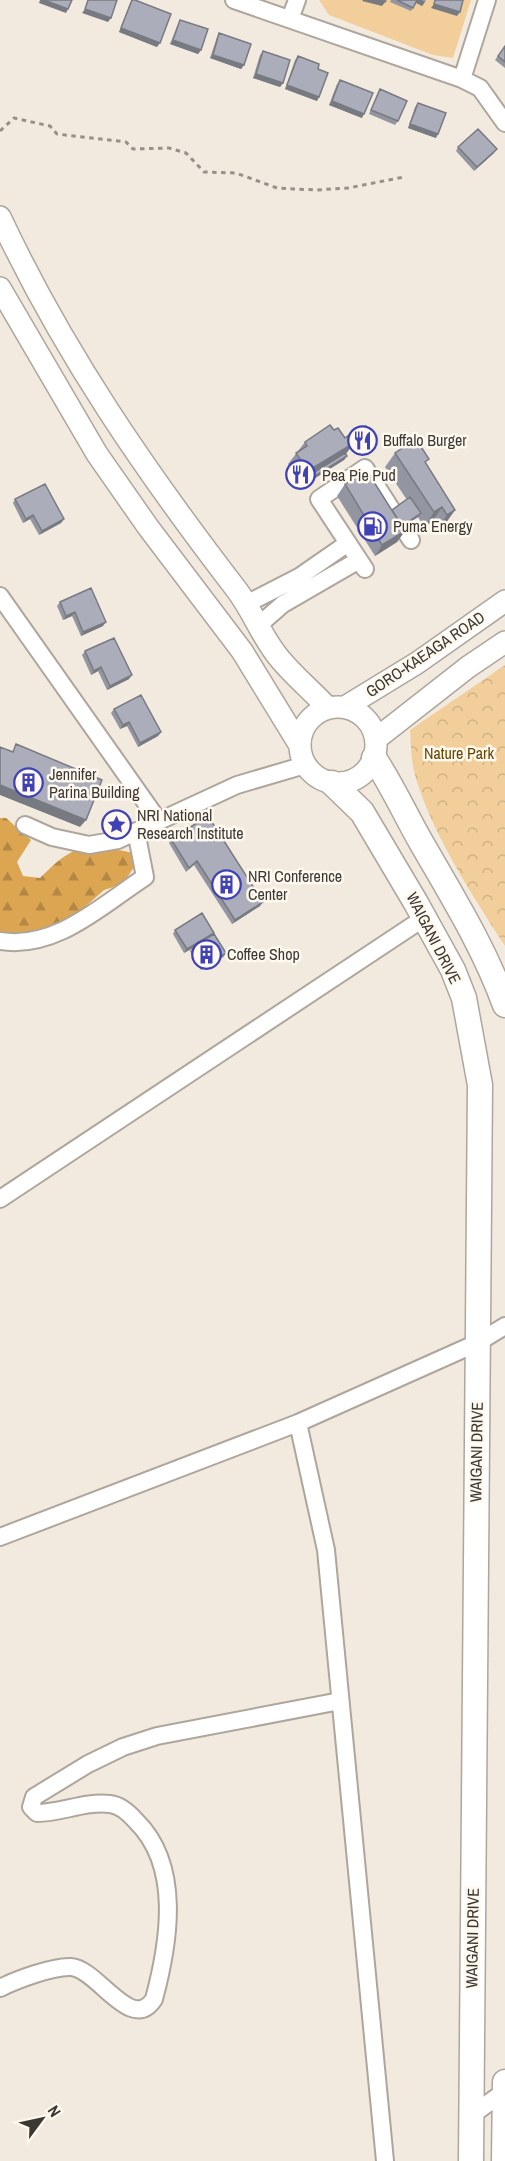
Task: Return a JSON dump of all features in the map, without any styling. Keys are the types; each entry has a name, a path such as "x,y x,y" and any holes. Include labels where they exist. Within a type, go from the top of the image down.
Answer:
{"highway":[{"name":"WAIGANI DRIVE","path":"375,748 404,813 486,958 505,1005"},
{"name":"WAIGANI DRIVE","path":"332,783 362,812 453,970 464,998 480,1085 471,2161"},
{"path":"504,2161 505,2082"}],"main road":[{"path":"0,217 44,306 128,443 246,604 279,658 336,707"},
{"path":"0,288 97,454 148,527 242,651 299,744 305,765 321,780 345,783 368,770 375,748 372,728 365,718 356,711 336,707 317,712 308,721 299,744"},
{"name":"GORO-KAEAGA ROAD","path":"336,707 417,663 505,602"},
{"path":"375,748 468,667 505,642"}],"street":[{"path":"234,0 462,79 480,88 505,123"},
{"path":"290,19 297,0"},
{"path":"462,79 487,0"},
{"path":"259,625 283,604 362,565 319,499 365,468 411,540"},
{"path":"246,604 299,578 348,543"},
{"path":"0,596 158,820"},
{"path":"25,825 52,837 89,846 118,840 237,785 305,765"},
{"path":"0,941 15,944 64,931 145,877 136,831"},
{"path":"0,1199 424,918"},
{"path":"0,1537 298,1423 477,1343 505,1326"},
{"path":"298,1423 326,1550 385,2161"},
{"path":"0,1988 37,1974 71,1967 86,1972 130,2009 142,2009 151,2004 154,1999 164,1964 165,1873 161,1857 144,1828 121,1808 111,1804 94,1804 37,1813 31,1807 34,1797 88,1764 134,1743 157,1736 340,1701"},
{"path":"472,2115 505,2091"}],"path":[{"path":"0,131 14,118 50,126 57,134 126,142 133,149 169,148 186,153 204,172 236,173 277,188 316,190 348,188 404,177"}],"green space":[{"path":"319,0 471,0 453,58 433,55 329,15"},
{"name":"Nature Park","path":"505,665 505,946 454,864 422,797 414,770 410,730"},
{"path":"0,818 6,818 31,840 17,862 23,876 40,878 65,856 87,848 132,853 134,867 123,884 104,890 68,922 11,949 0,941"}],"building":[{"path":"44,0 72,0 68,9"},
{"path":"88,0 117,0 111,18 85,9"},
{"path":"132,0 171,14 160,43 121,28"},
{"path":"397,0 417,0 413,8"},
{"path":"435,0 463,0 460,12 434,4"},
{"path":"180,20 208,29 201,50 173,40"},
{"path":"219,33 251,44 244,65 213,55"},
{"path":"505,46 505,62 498,56"},
{"path":"263,51 290,60 283,83 256,74"},
{"path":"298,56 319,64 318,69 328,73 319,97 287,85"},
{"path":"340,80 373,93 364,114 332,101"},
{"path":"380,89 407,101 398,121 371,110"},
{"path":"418,103 446,113 438,134 410,124"},
{"path":"478,129 497,149 477,167 458,147"},
{"path":"330,425 334,430 338,428 345,438 349,435 354,443 308,471 296,453 307,446 305,442"},
{"path":"366,426 374,440 369,443 367,440 362,444 355,433"},
{"path":"416,439 429,459 425,462 455,510 447,515 442,507 434,512 395,453"},
{"path":"345,453 347,456 307,481 305,478"},
{"path":"367,471 405,531 382,545 345,484"},
{"path":"45,484 64,519 42,531 33,515 26,519 15,499"},
{"path":"410,497 421,513 402,526 392,510"},
{"path":"91,588 106,622 83,632 75,612 66,616 60,602"},
{"path":"114,638 132,675 110,686 101,667 94,671 85,651"},
{"path":"141,695 161,732 140,743 129,722 123,725 114,709"},
{"path":"16,744 102,780 86,820 0,785 0,747 13,752"},
{"name":"NRI Conference Center","path":"208,816 263,902 235,920 197,861 189,868 171,839"},
{"path":"202,913 214,933 187,949 175,930"},
{"name":"Coffee Shop","path":"214,934 226,953 204,966 192,947"}],"place":[{"name":"Buffalo Burger","path":"362,440"},
{"name":"Pea Pie Pud","path":"301,475"},
{"name":"Puma Energy","path":"372,526"},
{"name":"Jennifer Parina Building","path":"28,783"},
{"name":"NRI National Research Institute","path":"116,824"},
{"name":"NRI Conference Center","path":"227,885"},
{"name":"Coffee Shop","path":"206,954"}]}
